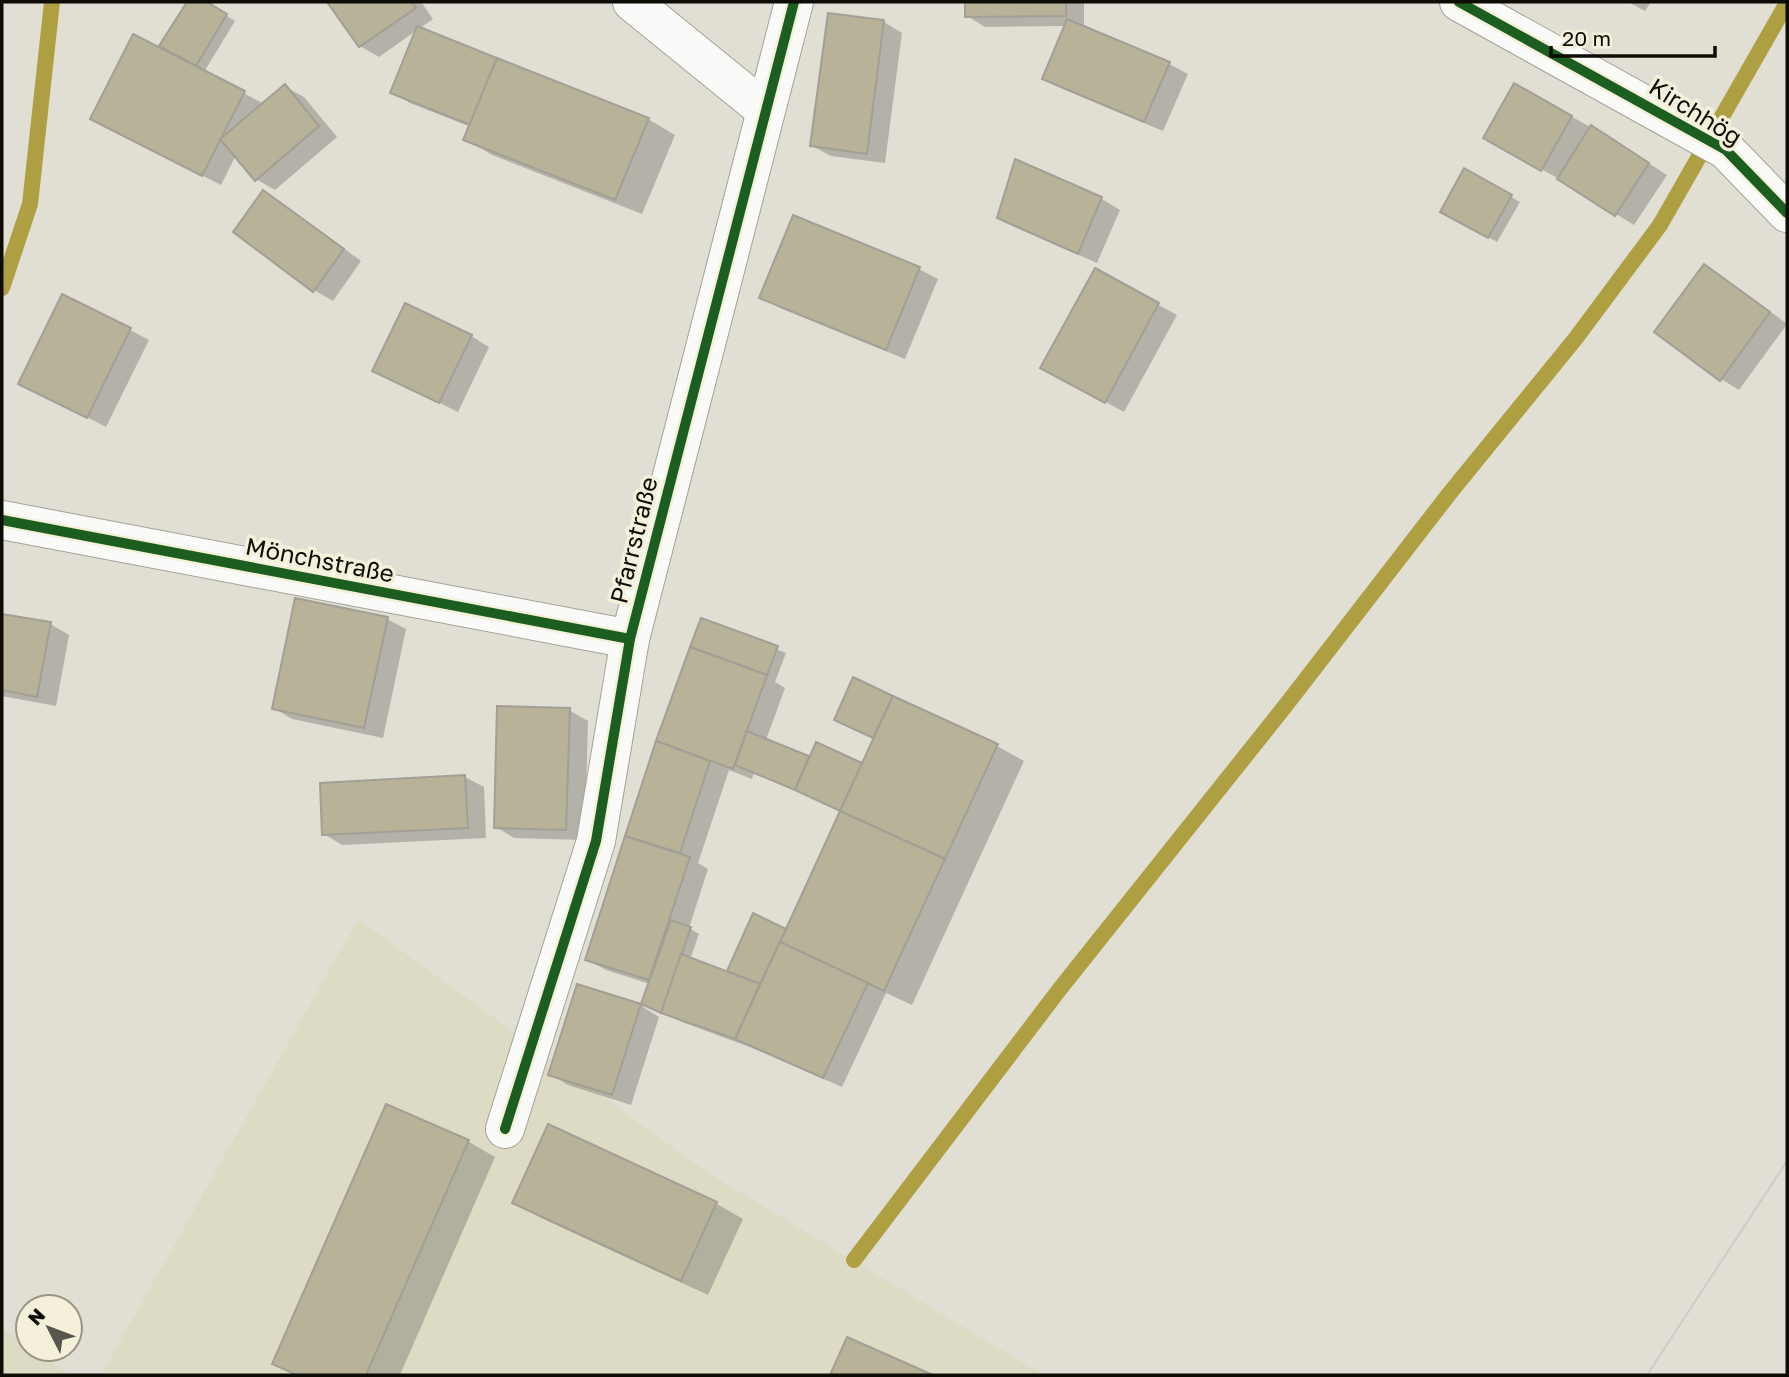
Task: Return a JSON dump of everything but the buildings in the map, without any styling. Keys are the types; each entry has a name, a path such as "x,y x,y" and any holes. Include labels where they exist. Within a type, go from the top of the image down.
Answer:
{"street":[{"path":"632,2 765,110"},
{"name":"Pfarrstraße","path":"505,1129 596,841 630,639 793,2"},
{"name":"Kirchhög","path":"1459,2 1726,150 1787,212"},
{"name":"Mönchstraße","path":"2,520 630,639"}],"shaded area":[{"path":"358,919 711,1175 1044,1375 101,1375"},
{"path":"2,1329 14,1337 14,1363 52,1363 70,1375 2,1375"}],"waterway":[{"path":"2,288 30,204 52,2"},
{"path":"854,1260 1059,990 1286,705 1449,494 1576,338 1660,225 1787,3"}],"tram line":[{"path":"1647,1375 1787,1161"}],"cycle path":[{"path":"505,1129 596,841 630,639 794,2"},
{"path":"1459,2 1726,150 1787,213"},
{"path":"2,520 630,639"}]}
